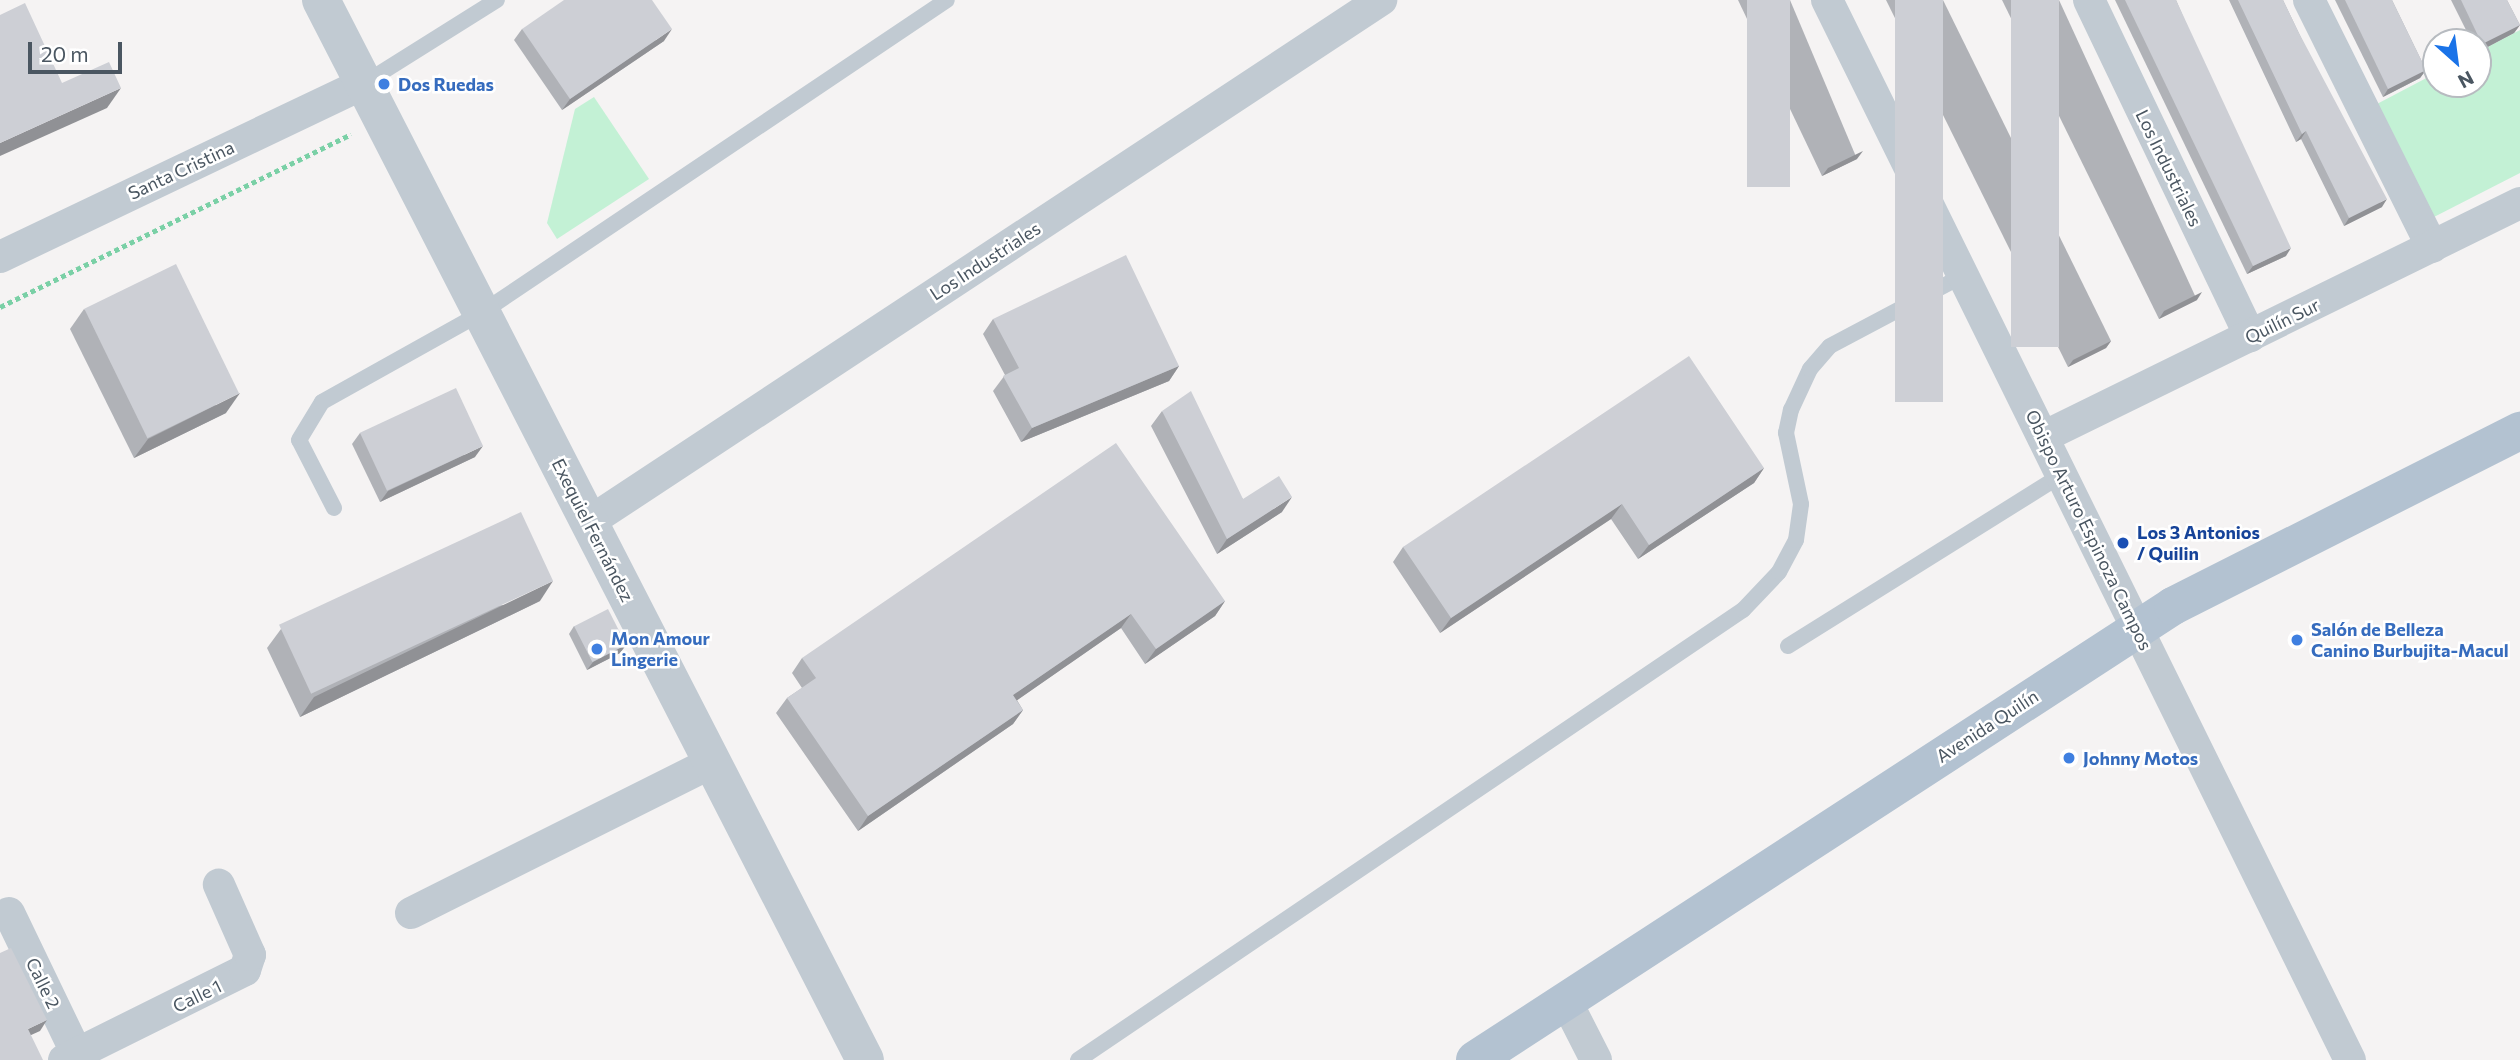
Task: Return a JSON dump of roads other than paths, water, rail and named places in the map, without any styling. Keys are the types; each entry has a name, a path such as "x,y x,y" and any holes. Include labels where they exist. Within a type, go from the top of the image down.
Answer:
{"main road":[{"name":"Avenida Quilín","path":"1475,1060 2137,628 2205,588 2520,431"}],"street":[{"name":"Exequiel Fernández","path":"321,0 865,1060"},
{"name":"Los Industriales","path":"589,522 1381,0"},
{"name":"Obispo Arturo Espinoza Campos","path":"1827,0 2350,1060"},
{"name":"Los Industriales","path":"2089,0 2250,336"},
{"path":"2309,0 2432,247"},
{"name":"Santa Cristina","path":"0,257 362,84"},
{"name":"Quilín Sur","path":"2043,437 2520,204"},
{"path":"411,913 712,762"},
{"name":"Calle 1","path":"71,1057 245,970 250,954 219,885"},
{"name":"Calle 2","path":"9,913 71,1057"},
{"path":"1566,1001 1596,1060"}],"lane":[{"path":"362,84 497,0"},
{"path":"334,508 299,440 322,402 481,313 947,0"},
{"path":"1078,1060 1743,610 1779,572 1796,540 1801,504 1786,433 1791,410 1811,369 1830,346 1962,276"},
{"path":"1788,646 2062,475"}],"place":[{"name":"Dos Ruedas","path":"384,84"},
{"name":"Los 3 Antonios / Quilin","path":"2123,543"},
{"name":"Salón de Belleza Canino Burbujita-Macul","path":"2297,640"},
{"name":"Mon Amour Lingerie","path":"597,649"},
{"name":"Johnny Motos","path":"2069,758"}]}
